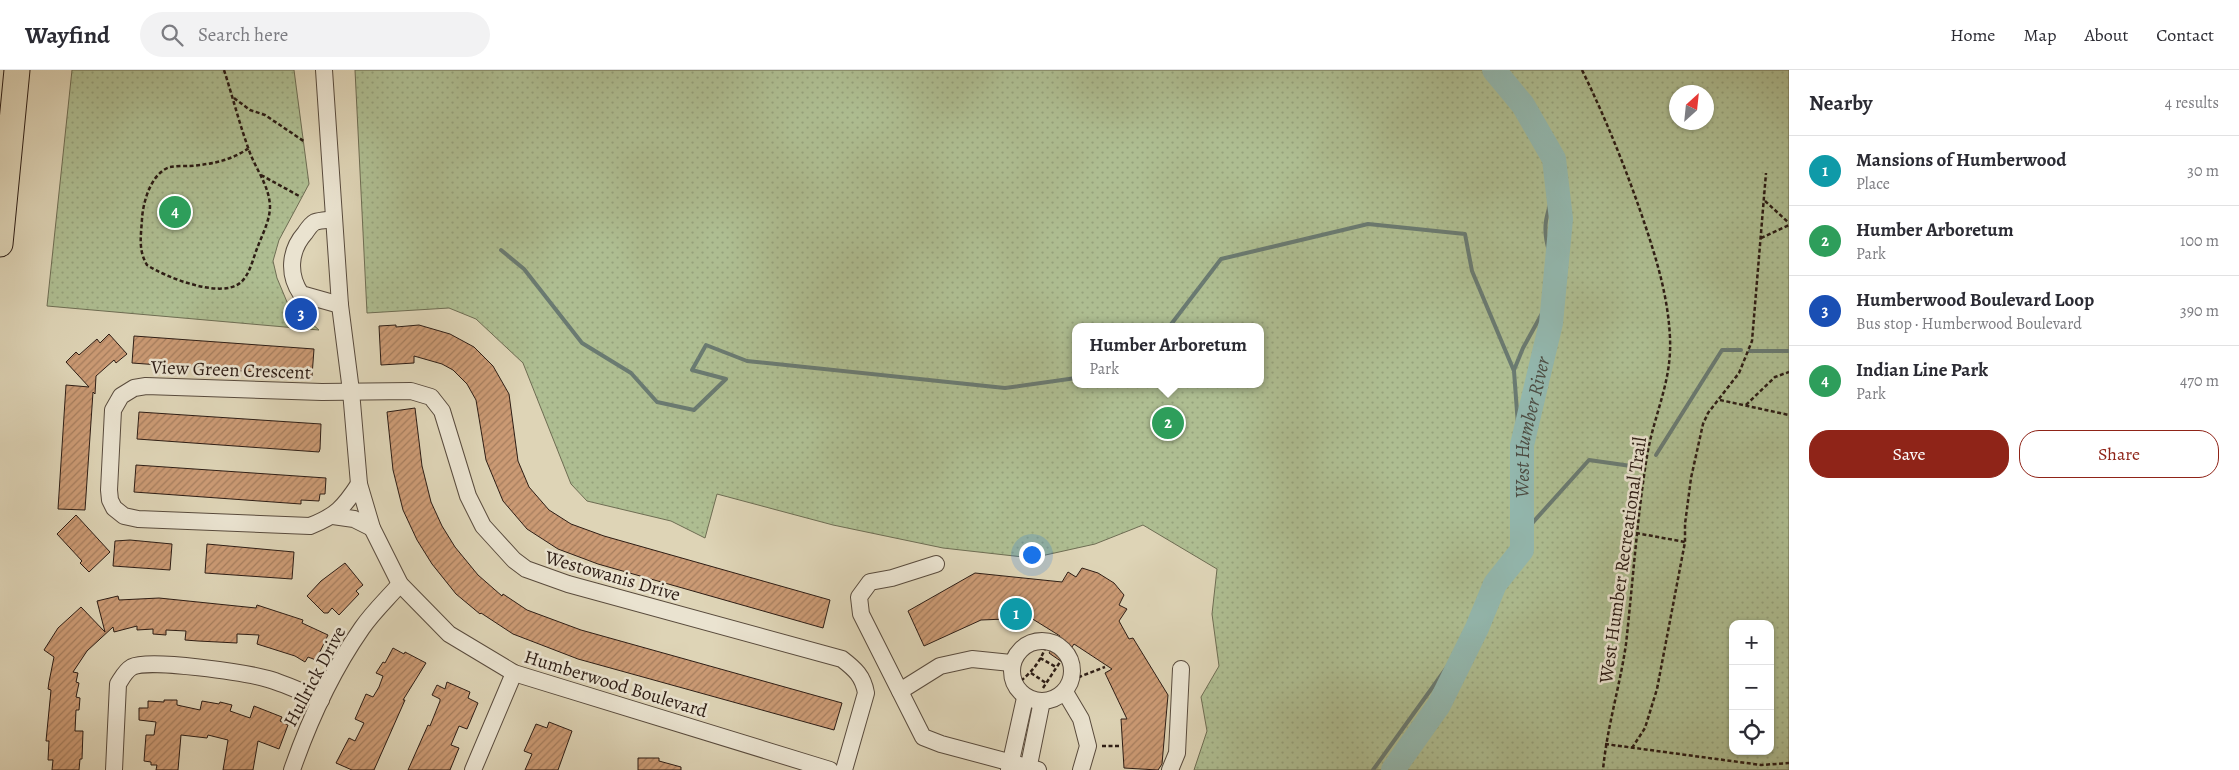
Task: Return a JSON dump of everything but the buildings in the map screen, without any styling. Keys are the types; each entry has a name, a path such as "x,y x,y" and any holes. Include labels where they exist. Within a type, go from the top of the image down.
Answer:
{"highway":[{"path":"0,244 17,70"}],"street":[{"name":"Humberwood Boulevard","path":"324,70 340,305 351,391 359,484 372,528 400,584 450,634 514,673 830,770"},
{"path":"334,219 314,222 303,235 295,249 292,268 296,287 301,294 340,305"},
{"name":"View Green Crescent","path":"351,391 146,386 134,388 121,396 113,410 109,490 114,508 124,516 138,519 310,526 333,516 344,506 359,484"},
{"name":"Westowanis Drive","path":"351,391 411,391 426,394 435,400 442,411 468,496 484,526 497,543 526,569 568,584 842,659 854,668 864,682 866,693 844,770"},
{"path":"333,516 354,519 372,528"},
{"path":"936,564 892,578 870,582 859,597 861,614 923,736 941,744 1009,766 1031,769 1042,701"},
{"name":"Hullrick Drive","path":"292,770 301,743 344,655 363,626 400,584"},
{"path":"1040,640 1064,649 1062,662 1073,667 1071,683 1065,692 1049,702 1042,701 1020,691 1011,678 1011,662 1025,645 1040,640"},
{"path":"900,691 940,666 972,658 1011,662"},
{"path":"114,770 118,684 124,674 133,666 155,664 232,671 268,679 321,700"},
{"path":"1170,770 1177,754 1181,669"},
{"path":"473,770 514,673"},
{"path":"1009,766 1020,691"},
{"path":"1065,692 1082,719 1088,746 1081,770"}],"path":[{"path":"224,70 248,148 266,186 270,206 268,221 247,274 242,282 234,287 195,285 176,279 147,265 141,250 143,208 152,184 162,172 170,167 216,163 238,156 248,148"},
{"name":"West Humber Recreational Trail","path":"1582,70 1606,119 1654,251 1667,304 1670,339 1669,374 1648,453 1636,533 1626,644 1619,686 1605,744 1603,770"},
{"path":"233,97 250,110 265,115 305,142"},
{"path":"1632,748 1645,728 1657,690 1685,542 1685,524 1698,439 1708,413 1740,373 1752,341 1766,173"},
{"path":"261,175 301,197"},
{"path":"1761,238 1789,224 1765,201"},
{"path":"1746,405 1775,377 1789,372"},
{"path":"1720,400 1789,415"},
{"path":"1636,533 1685,542"},
{"path":"1020,691 1040,658 1047,642"},
{"path":"1040,658 1062,662 1043,688 1042,701"},
{"path":"1072,675 1080,677 1105,667"},
{"path":"1031,673 1046,683"},
{"path":"1605,744 1767,765 1789,763"},
{"path":"1088,746 1120,746"},
{"path":"1767,765 1769,770"}],"green space":[{"path":"72,70 294,70 309,184 279,240 273,261 277,278 287,302 319,330 47,306"},
{"path":"355,70 1789,70 1789,770 1194,770 1207,731 1201,697 1219,666 1212,614 1217,569 1143,525 1095,544 1032,558 943,548 833,525 717,494 705,538 671,521 587,501 571,484 523,363 476,319 449,308 367,313"}],"waterway":[{"name":"West Humber River","path":"1393,770 1439,705 1477,628 1495,584 1522,550 1522,445 1551,323 1561,219 1554,159 1523,105 1494,70"},
{"path":"1504,70 1530,109 1549,153 1554,183 1545,228 1547,243 1561,279 1523,348 1514,370"},
{"path":"1172,323 1221,259 1368,224 1465,234 1472,271 1514,371 1520,452 1517,487 1522,517 1517,540"},
{"path":"501,250 524,269 582,343 631,373 657,402 694,410 726,379 692,370 706,345 747,361 1005,388 1072,379"},
{"path":"1656,455 1722,350 1741,350"},
{"path":"1750,351 1789,351"},
{"name":"West Humber River","path":"1373,770 1455,656 1517,540 1589,460 1631,466"}],"place":[{"name":"Indian Line Park","path":"175,212"},
{"name":"Humberwood Boulevard Loop","path":"301,314"},
{"name":"Humber Arboretum","path":"1168,423"},
{"name":"Mansions of Humberwood","path":"1016,614"}]}
